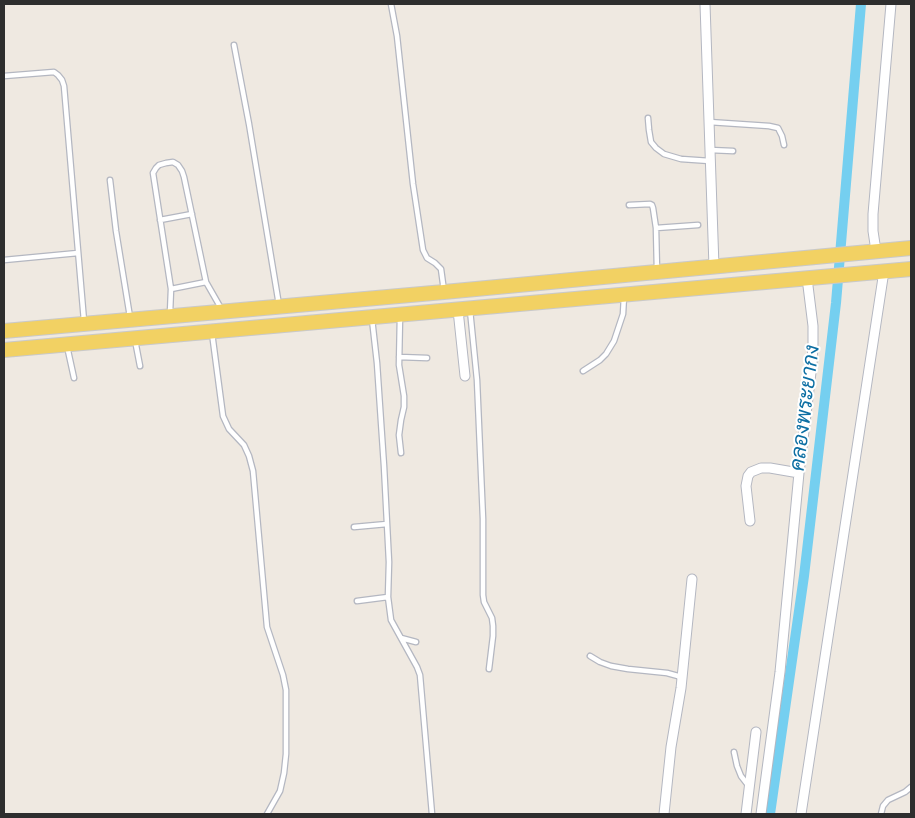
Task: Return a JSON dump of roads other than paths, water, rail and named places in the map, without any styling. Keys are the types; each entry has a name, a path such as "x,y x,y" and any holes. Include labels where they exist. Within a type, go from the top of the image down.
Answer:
{"main road":[{"path":"4,332 911,248"},
{"path":"4,350 911,268"},
{"path":"338,302 341,320"}],"street":[{"path":"705,4 714,267"},
{"path":"873,251 873,214 890,4"},
{"path":"801,814 877,272"},
{"path":"761,814 780,672 813,344 813,326 807,278"},
{"path":"464,309 465,376"},
{"path":"750,521 746,486 751,472 761,468 770,468 799,473"},
{"path":"664,814 671,747 682,680 692,579"},
{"path":"746,814 756,732"}],"lane":[{"path":"390,4 396,29 413,184 423,250 427,258 440,268 444,292"},
{"path":"234,45 279,306"},
{"path":"4,76 54,72 62,80 64,86 85,324"},
{"path":"648,118 651,142 664,154 681,159 710,161"},
{"path":"709,122 778,128 784,145"},
{"path":"710,150 733,151"},
{"path":"170,317 171,289 153,173 159,165 173,162 182,171 206,282 223,312"},
{"path":"110,180 116,231 131,320"},
{"path":"629,205 652,205 656,228 656,272"},
{"path":"160,220 192,214"},
{"path":"656,228 698,225"},
{"path":"4,260 78,253"},
{"path":"171,289 206,282"},
{"path":"583,371 600,360 614,341 623,314 624,295"},
{"path":"464,309 477,380 483,595 484,602 492,618 493,626 489,669"},
{"path":"400,315 399,365 404,396 399,435 401,453"},
{"path":"372,317 382,424 389,562 388,597 391,620 420,675 432,814"},
{"path":"212,332 223,416 230,430 244,445 254,471 267,627 286,690 286,754 284,773 280,792 267,814"},
{"path":"134,338 140,366"},
{"path":"67,344 74,378"},
{"path":"399,357 427,358"},
{"path":"354,527 387,524"},
{"path":"357,601 388,597"},
{"path":"401,638 416,642"},
{"path":"590,656 610,666 667,673 678,676 682,680"},
{"path":"734,752 741,776 749,786"},
{"path":"881,814 883,806 888,800 911,787"}],"waterway":[{"name":"คลองพระยากง","path":"770,814 804,576 836,303 861,4"}]}
